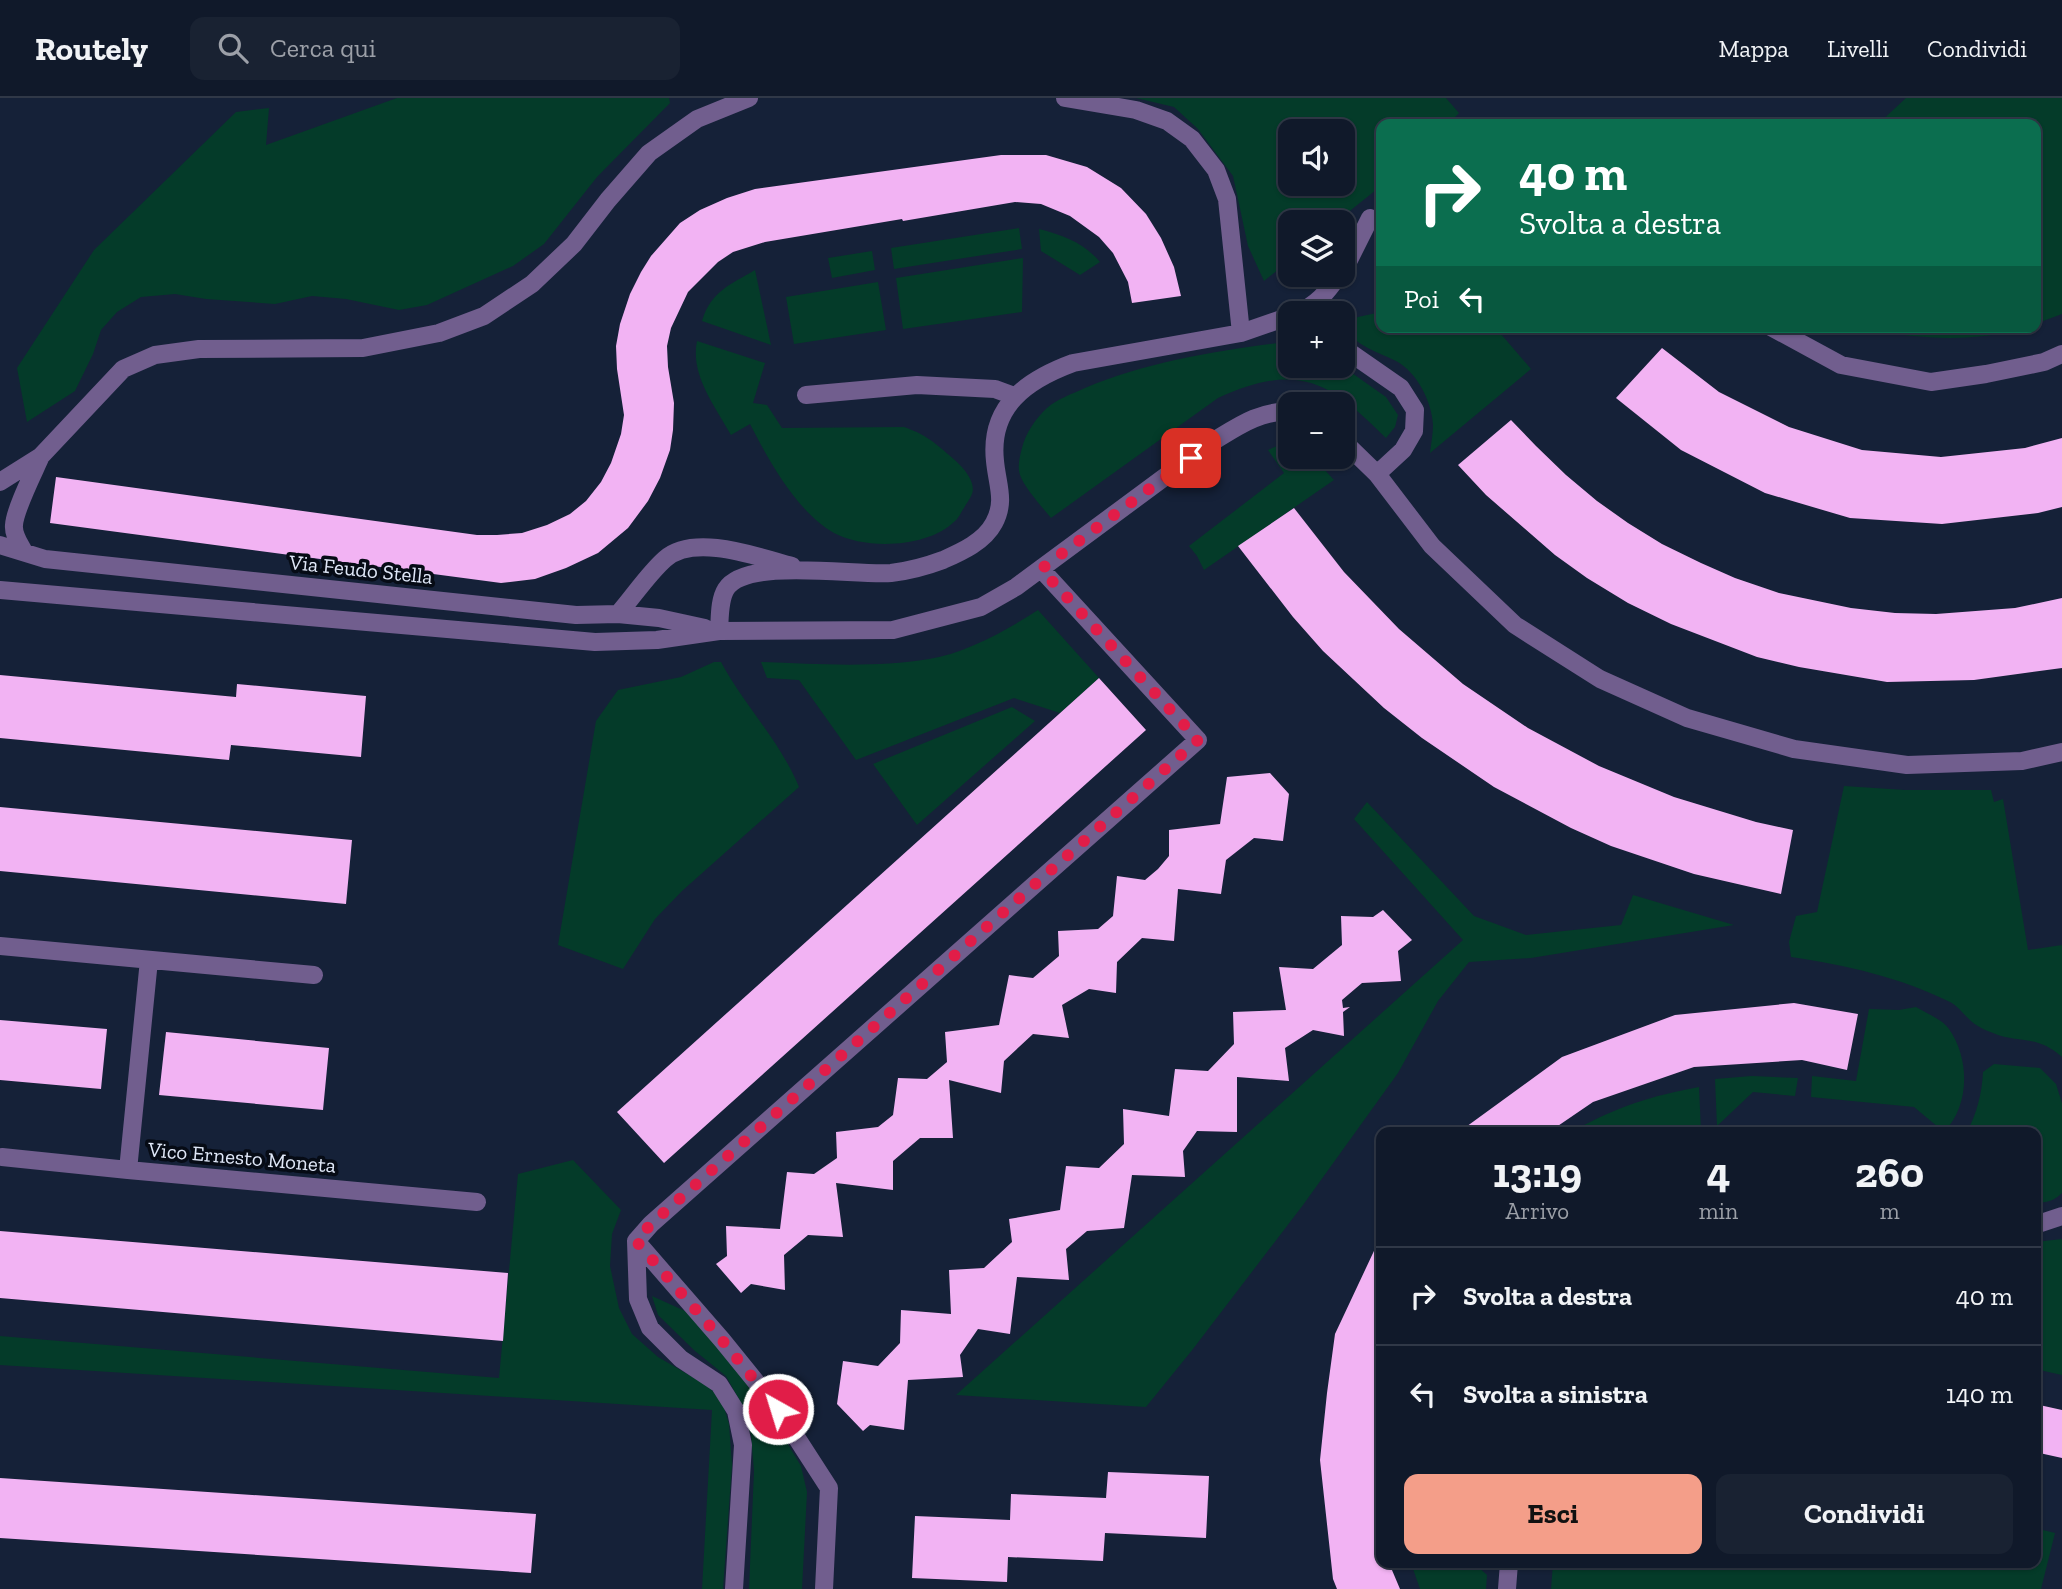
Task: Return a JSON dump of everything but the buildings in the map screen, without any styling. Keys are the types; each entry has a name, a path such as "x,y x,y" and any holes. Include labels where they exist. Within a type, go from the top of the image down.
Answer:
{"street":[{"path":"0,482 41,456 123,369 155,355 199,349 363,348 439,332 484,316 532,284 574,244 649,153 697,119 749,98"},
{"path":"1065,98 1136,110 1167,121 1192,139 1216,170 1227,199 1241,333"},
{"path":"1355,248 1370,218"},
{"path":"1318,301 1330,287"},
{"path":"719,631 720,607 726,588 744,575 806,570 891,573 932,565 970,548 993,524 1002,496 995,460 995,430 1014,396 1047,372 1073,363 1241,333 1278,320"},
{"path":"1782,333 1841,365 1931,382 2044,362 2062,354"},
{"path":"1355,356 1401,388 1415,410 1415,431 1403,450 1377,474"},
{"path":"806,395 917,385 995,389 1014,396"},
{"name":"Via Feudo Stella","path":"0,590 595,642 657,640 719,631 893,630 981,607 1016,587 1212,442 1246,420 1278,411"},
{"path":"1355,453 1377,474 1432,546 1515,625 1600,679 1687,718 1794,749 1907,765 2022,761 2062,752"},
{"path":"24,552 17,540 14,526 24,493 41,456"},
{"name":"Via Feudo Stella","path":"0,545 45,559 576,615 618,614 659,618 719,631"},
{"path":"618,614 666,558 686,548 730,549 806,570"},
{"path":"734,1589 743,1445 736,1411 719,1384 681,1359 650,1328 638,1299 636,1241 651,1224 1198,740 1041,569"},
{"path":"0,946 314,975"},
{"name":"Vico Ernesto Moneta","path":"149,960 128,1170 477,1202"},
{"path":"2,1157 128,1170"},
{"path":"2041,1223 2062,1216"},
{"path":"636,1241 778,1409 830,1488 824,1589"},
{"path":"1507,1589 1509,1568"}],"green space":[{"path":"397,98 669,98 670,103 597,177 544,244 513,266 427,305 399,310 346,299 312,296 275,304 175,294 141,297 117,312 101,330 75,391 27,422 17,368 94,250 236,112 269,108 266,145"},
{"path":"1136,98 1446,98 1459,113 1453,119 1376,119 1376,190 1351,210 1278,210 1278,270 1264,281 1248,246 1233,176 1198,129 1174,107"},
{"path":"1906,98 2062,98 2062,314 2041,322 2041,119 1883,119"},
{"path":"1019,228 1022,249 894,269 891,248"},
{"path":"1039,229 1072,241 1100,262 1080,275 1041,251"},
{"path":"872,251 875,270 832,278 828,258"},
{"path":"1023,258 1022,312 903,329 896,278"},
{"path":"755,270 771,345 702,321 716,296"},
{"path":"878,282 886,330 794,344 786,297"},
{"path":"1376,313 1376,333 1500,333 1531,369 1430,453 1432,416 1422,388 1404,366 1355,339 1355,318"},
{"path":"1889,333 2001,333 1968,337"},
{"path":"697,341 765,363 753,403 767,405 782,428 904,427 928,438 958,462 972,483 972,494 959,517 929,537 896,544 863,542 834,533 796,499 775,469 750,424 731,435 700,378"},
{"path":"1278,344 1278,378 1355,378 1355,375 1386,397 1398,415 1395,427 1386,438 1355,409 1355,392 1331,392 1310,383 1291,380 1270,381 1218,398 1051,518 1022,480 1019,465 1026,437 1043,412 1060,399 1133,371 1235,349"},
{"path":"1278,446 1278,464 1268,450"},
{"path":"1281,469 1324,469 1334,480 1204,570 1189,546 1284,473"},
{"path":"1038,610 1099,678 1060,713 1014,698 856,760 799,680 767,678 761,662 866,664 929,659 972,646"},
{"path":"714,662 721,662 782,754 799,787 682,891 655,919 623,969 558,945 596,721 618,690 681,677"},
{"path":"1012,707 1035,721 917,825 873,764"},
{"path":"1844,786 1905,790 1991,790 1994,802 2003,799 2028,950 2062,945 2062,1057 2036,1042 2002,1036 1983,1029 1950,1002 1931,993 1852,968 1791,957 1789,942 1796,916 1817,912"},
{"path":"1367,802 1474,916 1526,935 1621,925 1633,895 1734,925 1531,958 1469,962 1438,1001 1398,1073 1303,1205 1146,1407 956,1395 1463,940 1354,819"},
{"path":"1916,1007 1939,1020 1949,1029 1956,1041 1964,1068 1963,1095 1959,1109 1948,1127 1938,1127 1914,1107 1811,1097 1812,1076 1856,1081 1869,1009 1899,1010"},
{"path":"1994,1064 2040,1068 2056,1084 2062,1103 2062,1193 2056,1198 2041,1202 2041,1127 1970,1127 1978,1103 1983,1072"},
{"path":"1752,1076 1798,1078 1795,1096 1753,1092 1717,1126 1715,1079"},
{"path":"1699,1087 1701,1127 1581,1127 1607,1114 1666,1094"},
{"path":"573,1160 621,1210 612,1234 610,1266 619,1308 632,1334 658,1357 708,1386 722,1401 729,1424 732,1465 723,1589 702,1589 712,1410 0,1365 0,1336 499,1378 518,1174"},
{"path":"2062,1239 2062,1375 2041,1370 2041,1241"},
{"path":"652,1296 685,1311 706,1332 748,1383 801,1466 807,1492 802,1589 749,1589 754,1471 751,1435 740,1401 726,1376 658,1315"},
{"path":"2041,1530 2055,1533 2041,1589 1551,1589 1553,1568 2041,1568"},
{"path":"1413,1568 1479,1568 1487,1575 1486,1589 1420,1589"}],"route":[{"path":"778,1409 636,1241 651,1224 1198,740 1041,569 1191,458"}]}
